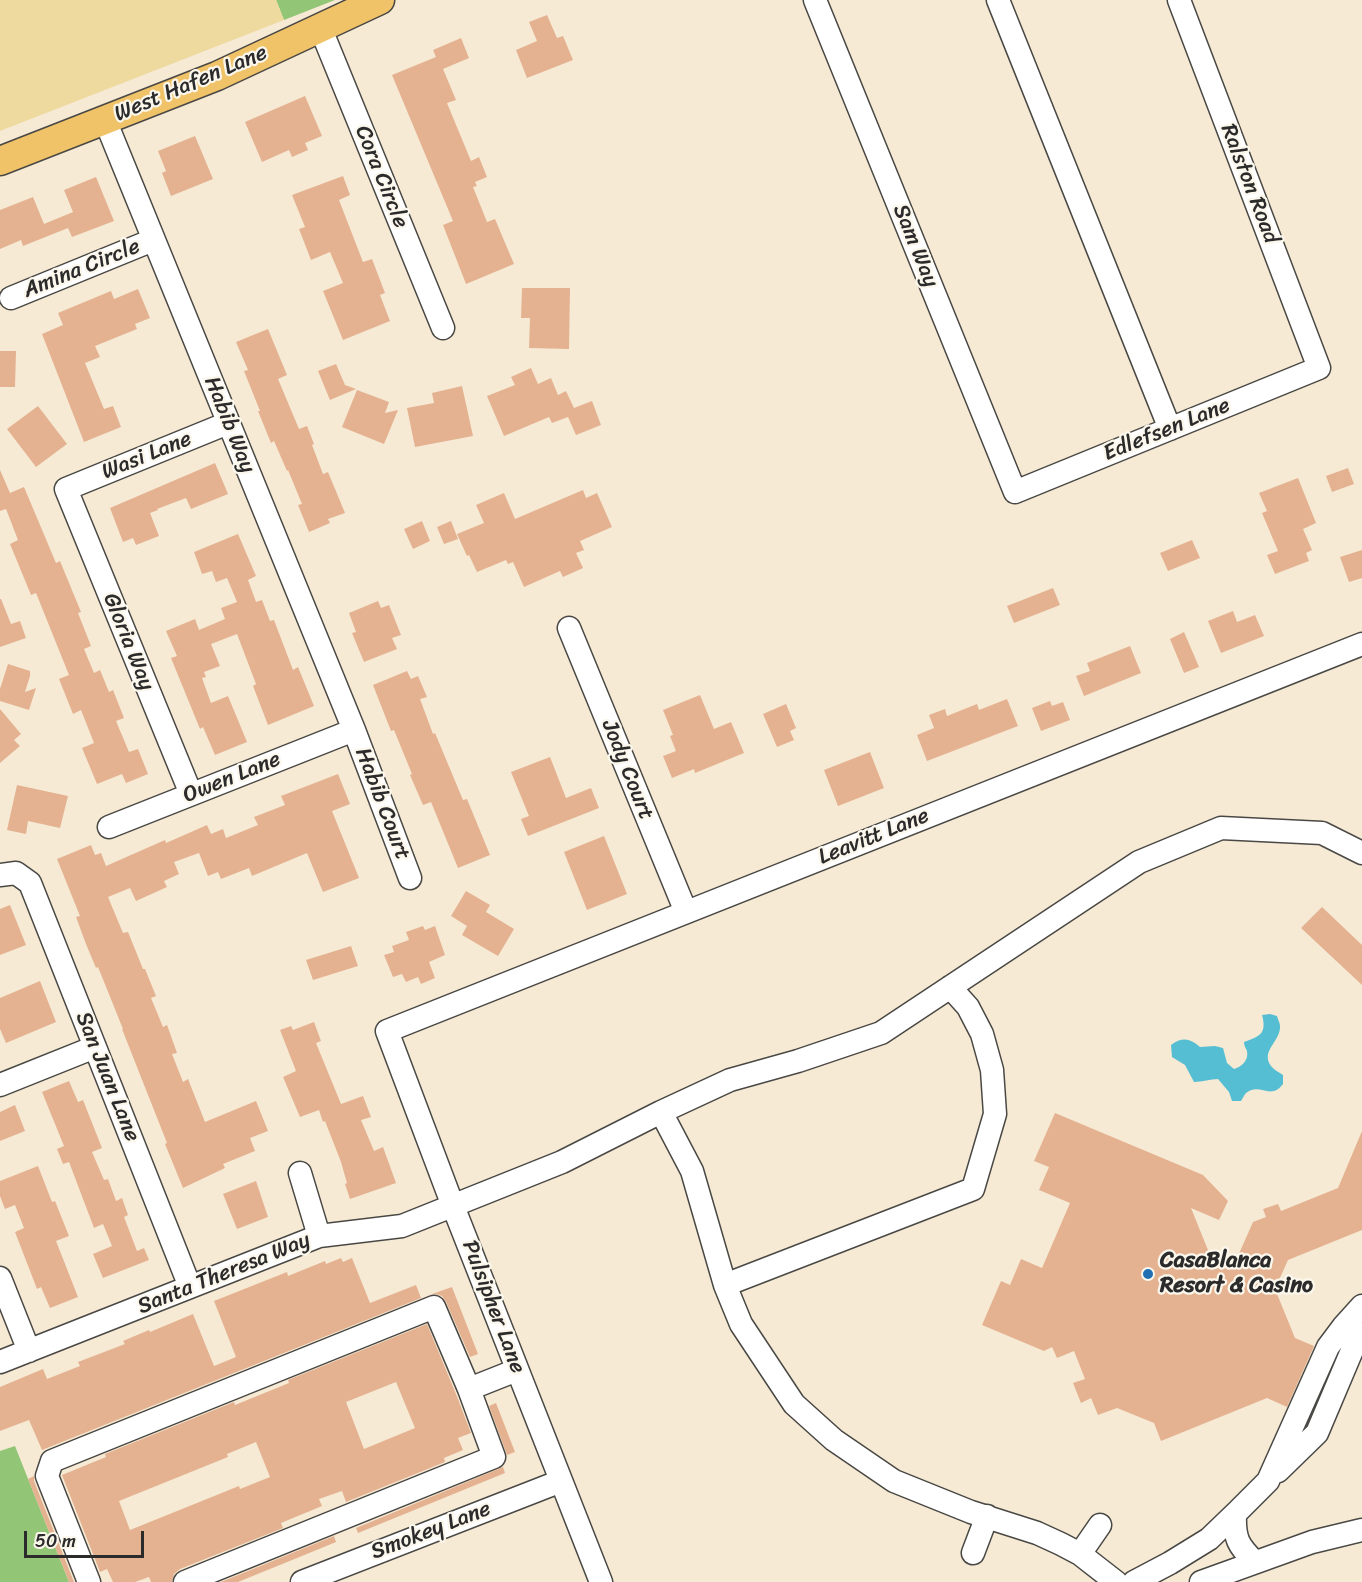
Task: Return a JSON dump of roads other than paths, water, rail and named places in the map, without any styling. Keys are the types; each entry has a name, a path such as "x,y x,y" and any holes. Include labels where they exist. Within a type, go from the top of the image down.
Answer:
{"main road":[{"name":"West Hafen Lane","path":"0,161 216,76 380,0"}],"street":[{"name":"Sam Way","path":"815,0 1015,492"},
{"path":"998,0 1170,429"},
{"name":"Ralston Road","path":"1179,0 1319,369"},
{"name":"Cora Circle","path":"320,27 443,327"},
{"name":"Habib Way","path":"105,120 354,730"},
{"name":"Amina Circle","path":"11,298 153,240"},
{"name":"Edlefsen Lane","path":"1015,492 1319,369"},
{"name":"Wasi Lane","path":"66,489 228,423"},
{"name":"Gloria Way","path":"66,489 191,794"},
{"name":"Jody Court","path":"569,628 686,912"},
{"name":"Leavitt Lane","path":"387,1031 1362,644"},
{"name":"Owen Lane","path":"109,826 354,730"},
{"name":"Habib Court","path":"354,730 410,878"},
{"name":"Santa Theresa Way","path":"0,1362 319,1236 402,1226 562,1162 730,1080 798,1061 881,1033 1139,862 1221,828 1322,833 1362,853"},
{"name":"San Juan Lane","path":"8,874 30,883 190,1287"},
{"path":"725,1285 973,1189 995,1114 992,1070 982,1034 968,1007 950,987"},
{"name":"Pulsipher Lane","path":"387,1031 453,1206 601,1582"},
{"path":"0,1085 95,1047"},
{"path":"661,1112 692,1171 725,1285 741,1324 794,1404 834,1440 894,1481 971,1512 1037,1533 1080,1554 1116,1582"},
{"path":"300,1173 319,1236"},
{"path":"0,1278 29,1350"},
{"path":"1268,1481 1328,1347 1362,1306"},
{"path":"89,1582 47,1476 52,1461 434,1307 469,1389 494,1457 185,1582"},
{"path":"1134,1582 1209,1539 1317,1432 1356,1341 1362,1334"},
{"path":"469,1389 517,1370"},
{"name":"Smokey Lane","path":"302,1582 561,1481"},
{"path":"1235,1514 1234,1533 1244,1552 1255,1562"},
{"path":"973,1553 987,1516"},
{"path":"1080,1554 1100,1525"},
{"path":"1201,1582 1312,1542 1362,1530"}],"water":[{"path":"1262,1015 1277,1016 1280,1026 1269,1051 1268,1061 1283,1075 1283,1084 1274,1091 1251,1090 1241,1101 1232,1101 1229,1092 1218,1079 1194,1082 1185,1065 1172,1057 1171,1045 1186,1040 1200,1047 1223,1048 1227,1063 1234,1069 1237,1068 1247,1058 1244,1042 1261,1033 1264,1026"}],"place":[{"name":"CasaBlanca Resort & Casino","path":"1148,1274"}]}
